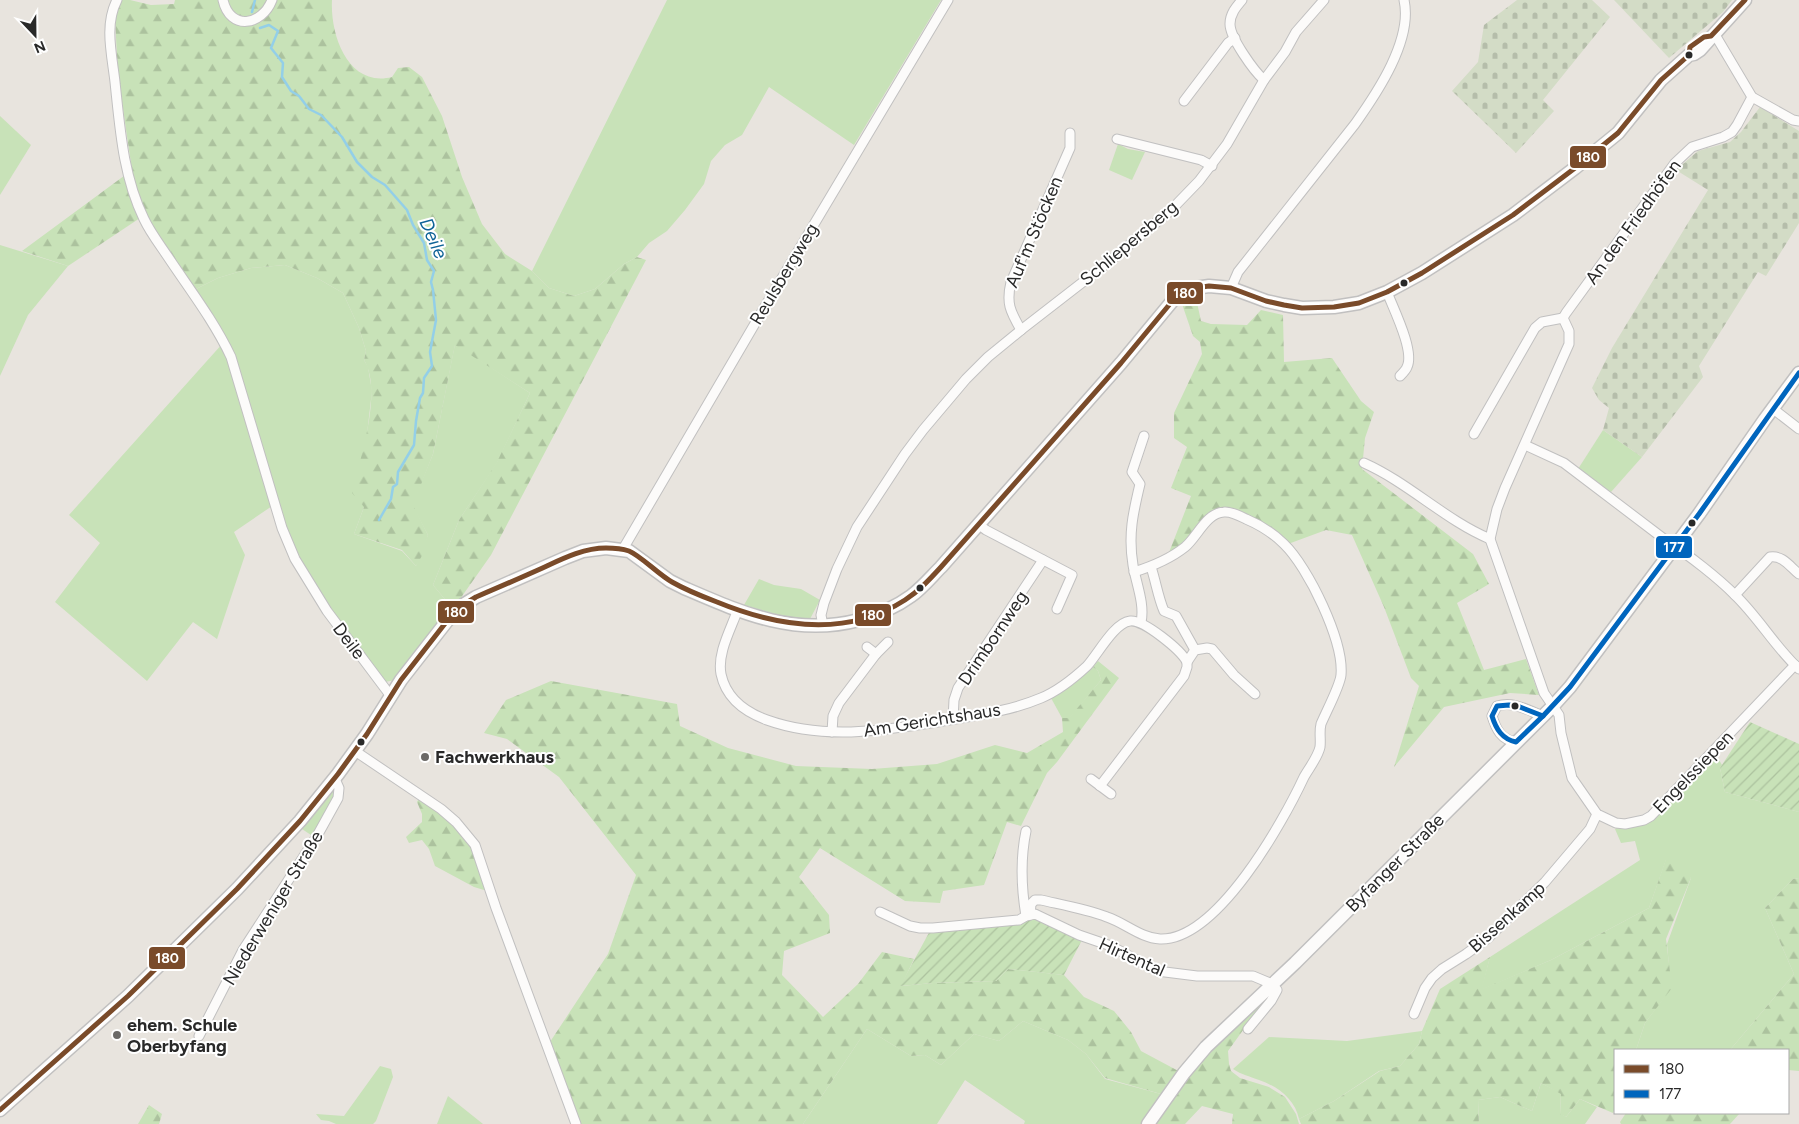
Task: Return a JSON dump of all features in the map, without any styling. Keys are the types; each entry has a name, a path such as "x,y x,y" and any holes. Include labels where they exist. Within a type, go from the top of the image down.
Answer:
{"street":[{"name":"Deile","path":"117,0 111,14 110,32 124,153 134,196 149,228 218,331 231,357 282,528 298,566 327,611 390,696"},
{"path":"224,0 229,15 237,20 244,21 252,20 262,15 272,0"},
{"name":"Reulsbergweg","path":"623,549 948,0"},
{"path":"1242,0 1231,15 1230,25 1235,38 1257,74 1264,80"},
{"name":"Schliepersberg","path":"822,626 822,609 837,569 857,527 905,454 966,379 1021,330 1170,210 1212,166 1241,123 1264,80 1285,52 1296,32 1324,0"},
{"path":"1231,288 1238,272 1356,124 1372,100 1387,73 1403,34 1405,20 1404,0"},
{"path":"623,549 634,554 675,584 738,609 783,624 822,626 850,622 877,614 910,596 941,567 1121,363 1174,299 1187,291 1199,287 1231,288 1266,301 1309,308 1360,303 1387,292 1422,273 1507,218 1575,168 1618,133 1661,80 1690,55 1690,48 1704,37 1712,34 1745,0"},
{"path":"1712,34 1752,97 1793,120 1799,121"},
{"path":"1184,100 1228,43 1235,38"},
{"name":"An den Friedhöfen","path":"1563,318 1675,163 1692,147 1723,137 1732,132 1752,97"},
{"name":"Auf'm Stöcken","path":"1021,330 1009,307 1008,296 1011,282 1070,148 1070,133"},
{"path":"1117,139 1201,160 1212,166"},
{"path":"1387,292 1404,335 1409,354 1408,366 1400,376"},
{"path":"1474,434 1535,328 1542,322 1563,318 1569,331 1568,344 1497,509 1490,539 1544,694 1559,715 1561,733 1572,778 1597,814"},
{"name":"Byfanger Straße","path":"1148,1124 1194,1059 1543,716 1570,687 1675,547 1772,408 1799,373"},
{"path":"1772,408 1799,429"},
{"path":"1100,786 1184,676 1187,668 1186,662 1179,651 1141,622 1143,614 1134,572 1131,524 1140,484 1132,472 1144,436"},
{"path":"1525,445 1564,463 1735,595 1797,667"},
{"path":"1364,463 1390,477 1472,531 1490,539"},
{"path":"880,912 910,926 933,928 1019,920 1028,915 1031,904 1036,900 1041,900 1104,916 1150,937 1161,939 1173,937 1198,925 1212,914 1236,887 1264,848 1292,803 1320,748 1319,731 1321,724 1341,676 1340,658 1336,641 1320,599 1299,562 1285,544 1260,526 1234,514 1225,512 1210,519 1184,548 1151,567 1134,572"},
{"path":"978,524 1072,575 1057,609"},
{"name":"Niederweniger Straße","path":"0,1110 128,996 211,915 300,821 335,779 390,696 446,621 470,601 565,558 594,549 623,549"},
{"path":"1735,595 1770,557 1775,556 1782,559 1799,574"},
{"name":"Drimbornweg","path":"953,720 954,700 958,688 1043,560"},
{"path":"1151,567 1158,587 1159,600 1164,611 1176,616 1195,650"},
{"name":"Am Gerichtshaus","path":"738,609 722,653 720,665 724,684 730,696 741,707 786,727 832,732 869,732 953,720 1003,710 1030,702 1053,693 1086,667 1124,622 1133,620 1141,622"},
{"path":"832,732 833,716 836,707 876,654 888,642"},
{"path":"867,647 876,654"},
{"path":"1186,662 1195,650 1212,649 1234,675 1255,694"},
{"name":"Engelssiepen","path":"1597,814 1616,823 1625,824 1644,820 1651,816 1797,667"},
{"path":"1516,742 1505,739 1499,733 1492,716 1497,706 1506,704 1518,705 1543,716"},
{"path":"355,751 441,809 456,822 475,845 496,908 576,1124"},
{"name":"Niederweniger Straße","path":"199,1036 243,950 317,836 338,798 339,788 335,779"},
{"path":"1091,779 1110,794"},
{"name":"Bissenkamp","path":"1414,1014 1425,988 1432,978 1442,969 1488,938 1545,882 1590,829 1597,814"},
{"path":"1026,831 1021,863 1021,886 1028,915"},
{"name":"Hirtental","path":"1028,915 1036,914 1079,935 1111,946 1157,971 1197,976 1253,976 1272,984"},
{"path":"1248,1029 1271,1001 1277,990 1272,984"}],"green space":[{"path":"122,0 151,5 174,4 175,0 332,0 334,28 345,56 353,67 364,75 377,78 392,77 398,68 409,67 422,77 442,116 462,177 482,224 505,254 532,271 549,288 574,296 595,289 624,264 637,257 646,260 491,555 453,609 433,585 459,520 497,462 530,393 455,345 433,454 413,505 428,535 423,554 416,566 402,550 354,534 364,507 352,493 368,425 371,389 369,373 364,360 366,351 359,328 343,293 317,278 285,265 251,268 218,278 192,291 143,216 68,266 22,251 132,170 118,75 115,18"},
{"path":"667,0 941,0 854,145 769,87 742,135 725,145 711,161 704,184 667,231 649,243 637,257 624,264 595,289 574,296 549,288 532,271"},
{"path":"1517,0 1592,0 1610,17 1543,100 1554,111 1516,153 1452,91 1478,62 1484,25"},
{"path":"1614,0 1732,0 1723,12 1669,58"},
{"path":"1760,107 1799,131 1799,223 1766,276 1758,272 1699,366 1703,377 1642,457 1603,430 1609,408 1599,400 1592,388 1612,348 1708,190 1676,170 1698,151 1730,142 1741,132"},
{"path":"0,116 31,145 0,195"},
{"path":"1118,144 1128,149 1145,152 1132,180 1109,170"},
{"path":"0,245 68,266 28,315 0,376"},
{"path":"285,265 317,278 343,293 359,328 366,351 364,360 368,367 372,391 367,434 364,507 354,534 402,551 416,566 428,535 412,505 433,454 455,344 530,393 497,463 459,520 433,585 453,609 395,680 385,682 312,589 275,504 234,532 245,555 217,639 193,622 147,681 55,602 100,543 69,515 223,343 192,291 218,278 251,268"},
{"path":"1196,298 1201,321 1211,324 1247,325 1261,310 1283,315 1284,362 1332,358 1361,401 1374,412 1365,438 1362,469 1473,554 1489,584 1457,603 1484,670 1526,659 1539,695 1510,693 1444,707 1394,767 1419,686 1411,678 1384,607 1352,535 1326,530 1288,544 1225,509 1189,540 1168,555 1191,496 1171,488 1187,447 1174,438 1174,413 1202,354 1200,342 1193,336 1182,304"},
{"path":"1603,430 1642,457 1611,492 1578,469"},
{"path":"759,579 774,585 801,589 820,600 810,619 800,621 744,605"},
{"path":"1098,661 1119,678 1047,773 1021,826 1007,822 984,885 943,891 940,903 905,901 820,848 799,877 829,915 830,933 784,951 782,975 823,1017 858,984 882,952 914,959 901,986 996,981 1008,969 1064,975 1084,997 1114,1011 1131,1032 1141,1051 1184,1074 1269,994 1228,1051 1229,1064 1231,1071 1240,1078 1269,1087 1285,1097 1296,1114 1299,1124 1232,1124 1233,1114 1202,1106 1185,1124 1145,1124 1161,1094 1105,1078 1086,1054 1068,1040 1023,1021 999,1041 974,1034 941,1065 925,1055 911,1056 867,1029 803,1124 574,1124 546,1048 608,954 636,875 559,777 507,739 484,733 506,700 551,681 677,704 680,726 728,748 796,766 872,769 937,764 995,745 1027,753 1063,732 1062,718 1069,718 1101,680 1098,671 1093,667"},
{"path":"1093,667 1098,671 1101,680 1069,719 1062,718 1051,698 1076,682"},
{"path":"1750,722 1799,744 1799,812 1725,792 1720,768"},
{"path":"1715,753 1722,765 1720,768 1725,792 1799,812 1799,878 1793,879 1765,908 1794,974 1731,1049 1636,1049 1645,1023 1671,988 1667,944 1691,878 1666,860 1649,908 1551,960 1481,990 1490,957 1640,860 1635,841 1621,843 1615,829 1622,825 1655,816"},
{"path":"331,790 336,791 337,796 314,837 299,827"},
{"path":"420,796 471,839 488,888 484,890 474,887 435,866 429,849 422,840 409,843 406,837 422,822 422,814 417,802"},
{"path":"1666,859 1680,861 1691,878 1666,939 1672,988 1645,1023 1636,1049 1614,1049 1613,1113 1580,1099 1566,1117 1560,1114 1561,1094 1541,1083 1532,1111 1500,1097 1478,1100 1479,1124 1301,1124 1299,1119 1334,1101 1380,1071 1400,1066 1419,1044 1422,1031 1440,989 1490,957 1482,989 1551,960 1649,908"},
{"path":"1799,878 1799,1071 1789,1070 1789,1049 1731,1049 1794,974 1765,908 1793,879"},
{"path":"1030,915 1083,938 1064,975 1008,969 996,981 900,986 931,929"},
{"path":"1023,1021 1068,1040 1086,1054 1105,1079 1161,1094 1145,1124 1024,1124 1025,1121 965,1080 937,1124 803,1124 867,1029 911,1056 925,1055 941,1065 974,1034 999,1041"},
{"path":"1422,1031 1419,1044 1400,1066 1379,1071 1334,1101 1299,1119 1294,1105 1279,1090 1233,1069 1269,1037 1347,1041"},
{"path":"380,1066 391,1069 393,1077 376,1121 373,1124 336,1124 321,1120 316,1114 344,1116"},
{"path":"1541,1083 1561,1093 1560,1113 1566,1117 1580,1099 1597,1107 1585,1124 1479,1124 1478,1100 1500,1097 1532,1111"},
{"path":"448,1096 483,1124 437,1124"},
{"path":"149,1105 162,1114 159,1124 138,1124"},
{"path":"1625,1114 1739,1114 1730,1124 1621,1124 1620,1122"}],"waterway":[{"name":"Deile","path":"252,12 255,0"},
{"name":"Deile","path":"260,28 269,25 278,31 271,48 283,63 282,77 291,91 299,96 309,109 321,115 342,137 357,162 372,177 385,185 407,210 413,225 424,243 427,260 434,271 431,282 436,320 430,352 432,366 424,378 423,393 420,398 416,421 414,445 398,472 397,484 393,487 391,499 379,520"}],"transit line":[{"name":"180","path":"0,1110 128,996 237,889 300,821 367,734 401,680 447,621 463,605 476,597 571,555 588,550 606,548 629,551 667,579 683,588 740,611 764,618 812,625 836,624 859,620 882,612 905,600 924,585 1121,363 1174,299 1195,288 1209,286 1231,288 1266,301 1284,305 1302,308 1334,307 1359,303 1387,292 1422,273 1513,215 1618,133 1661,80 1689,55 1690,47 1704,37 1711,36 1745,0"},
{"name":"177","path":"1543,716 1570,687 1699,514 1799,373"},
{"name":"177","path":"1509,705 1543,716 1516,742 1507,739 1500,733 1492,716 1497,706 1509,705"}],"place":[{"name":"Fachwerkhaus","path":"425,757"},
{"name":"ehem. Schule Oberbyfang","path":"117,1035"}]}
